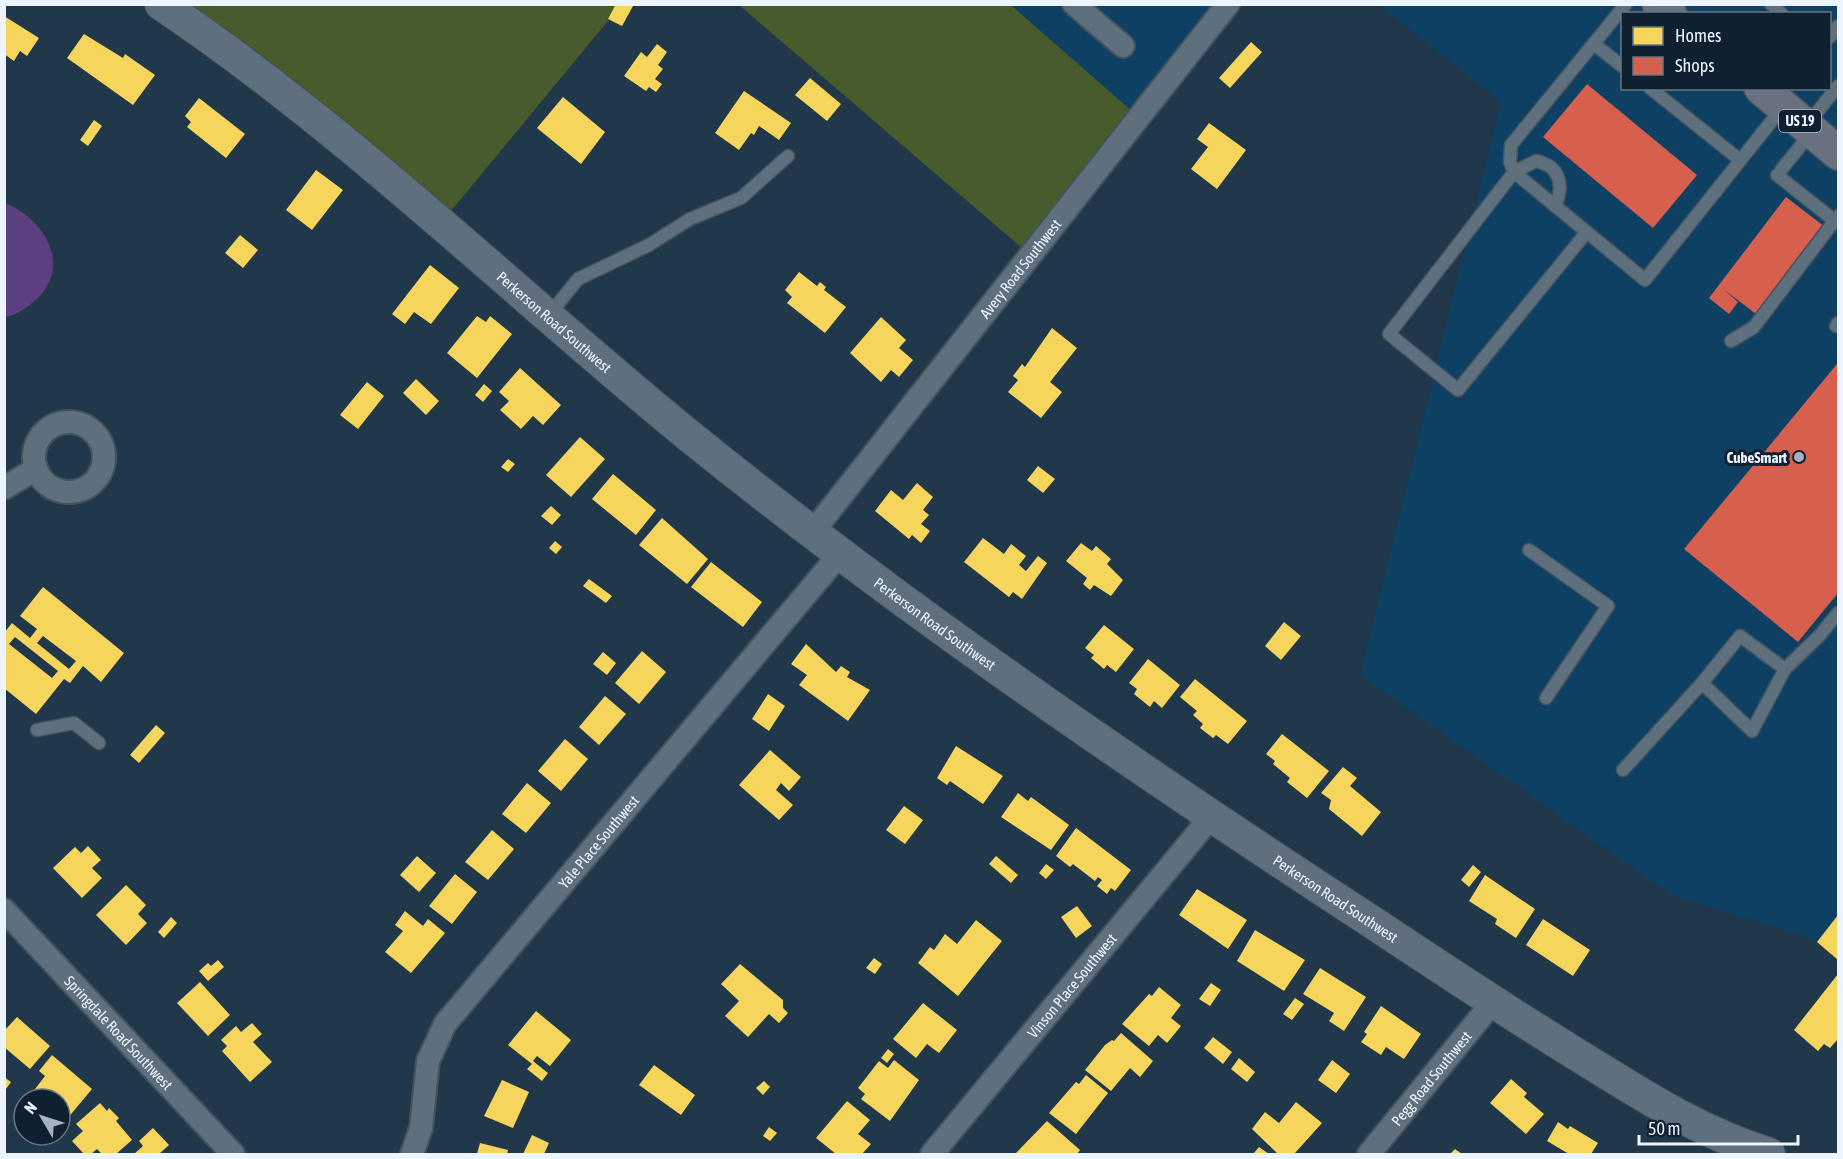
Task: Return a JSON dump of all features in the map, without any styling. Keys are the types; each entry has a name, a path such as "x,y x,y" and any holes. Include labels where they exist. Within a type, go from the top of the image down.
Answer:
{"main road":[{"name":"US 19","path":"1787,107 1839,153"}],"street":[{"name":"Perkerson Road Southwest","path":"160,4 301,107 689,436 839,555 1211,817 1493,1002 1679,1118 1734,1143 1770,1155"},
{"path":"1074,4 1123,46"},
{"name":"Avery Road Southwest","path":"811,534 1228,4"},
{"path":"4,488 36,469"},
{"name":"Yale Place Southwest","path":"412,1155 421,1128 428,1061 446,1024 839,555"},
{"name":"Vinson Place Southwest","path":"932,1155 1211,817"},
{"name":"Springdale Road Southwest","path":"8,921 233,1155"},
{"name":"Pegg Road Southwest","path":"1369,1155 1493,1002"}],"lane":[{"path":"1626,4 1511,145 1510,162 1514,172 1645,280 1740,160 1787,107 1829,90"},
{"path":"1594,44 1621,64"},
{"path":"1652,90 1740,160"},
{"path":"1731,341 1754,327 1837,218 1779,172 1787,107"},
{"path":"548,316 578,279 649,245 690,219 741,198 788,156"},
{"path":"1555,206 1561,192 1561,183 1554,169 1544,163 1536,162 1525,164 1514,172 1389,334 1458,390 1586,232"},
{"path":"1529,550 1608,606 1546,698"},
{"path":"1702,682 1752,732 1785,669 1839,613"},
{"path":"1623,770 1740,636 1785,669"},
{"path":"37,730 74,723 99,743"}],"shaded area":[{"path":"1011,5 1234,5 1140,118"},
{"path":"1379,5 1838,5 1838,947 1671,895 1360,675 1501,102"},
{"path":"5,203 31,219 41,231 49,244 53,257 53,271 48,285 37,299 18,313 5,317"}],"green space":[{"path":"156,5 621,5 446,217"},
{"path":"739,5 1011,5 1140,118 1029,254"}],"building: Homes":[{"path":"616,4 633,6 622,26 608,19"},
{"path":"4,16 39,38 27,56 20,51 14,61 4,54"},
{"path":"84,34 123,58 125,54 155,75 133,105 67,58"},
{"path":"1251,42 1262,52 1230,88 1219,78"},
{"path":"657,44 667,52 658,65 663,69 655,79 662,84 656,92 649,87 646,91 624,76 641,52 647,57"},
{"path":"810,78 841,104 827,121 795,95"},
{"path":"744,91 791,123 779,140 759,126 754,135 751,133 739,150 715,133"},
{"path":"563,97 605,132 581,164 537,128"},
{"path":"199,98 245,134 226,158 187,127 191,122 185,116"},
{"path":"94,120 102,126 88,146 80,140"},
{"path":"1209,123 1246,150 1217,189 1191,169 1208,147 1197,139"},
{"path":"316,170 343,190 312,230 286,210"},
{"path":"240,235 258,250 243,268 225,253"},
{"path":"430,265 459,288 431,324 414,312 405,324 392,314"},
{"path":"799,272 817,286 820,282 826,287 824,290 846,307 825,333 787,303 792,297 785,290"},
{"path":"477,316 486,322 490,316 512,334 477,378 447,353"},
{"path":"881,317 906,340 899,348 913,360 899,377 891,370 881,382 850,353"},
{"path":"1052,328 1077,348 1050,382 1062,392 1041,418 1008,392 1018,380 1013,376 1022,364 1025,367"},
{"path":"520,368 561,405 543,425 533,416 521,429 500,410 509,401 499,392"},
{"path":"416,379 439,401 426,415 403,393"},
{"path":"367,382 384,396 358,429 340,415"},
{"path":"484,384 492,391 483,402 475,395"},
{"path":"580,437 605,459 571,497 546,475"},
{"path":"508,459 515,464 508,472 501,467"},
{"path":"1038,466 1055,479 1043,493 1027,480"},
{"path":"613,474 656,510 636,535 592,499"},
{"path":"917,483 933,497 923,510 929,515 921,524 930,531 921,543 912,535 909,539 875,511 891,490 903,500"},
{"path":"551,506 561,515 552,525 541,516"},
{"path":"662,518 708,559 687,584 639,545"},
{"path":"983,538 1004,554 1011,544 1026,556 1019,565 1026,571 1038,556 1047,563 1022,599 1013,592 1009,597 964,562"},
{"path":"555,541 562,547 556,554 549,548"},
{"path":"1081,543 1092,551 1096,546 1111,559 1107,564 1123,580 1111,596 1094,585 1090,590 1083,584 1087,578 1066,561"},
{"path":"711,562 762,602 743,627 691,587"},
{"path":"589,579 612,596 606,603 583,586"},
{"path":"43,587 124,653 101,682 83,666 70,683 64,679 36,714 4,688 4,633 12,623 30,638 37,629 20,616","holes":["43,636 76,661 69,669 37,643","15,637 58,671 52,678 9,644"]},
{"path":"1284,622 1301,636 1281,660 1265,646"},
{"path":"1104,625 1134,649 1116,672 1107,665 1104,669 1091,658 1094,655 1085,648"},
{"path":"806,644 836,672 841,666 850,672 847,677 870,690 848,721 799,685 807,675 791,664"},
{"path":"642,651 666,672 639,704 615,683"},
{"path":"603,652 616,663 607,675 593,664"},
{"path":"1148,659 1180,685 1162,708 1154,701 1150,707 1134,694 1137,689 1129,683"},
{"path":"1195,679 1247,721 1228,744 1216,735 1213,738 1200,728 1203,724 1193,715 1197,711 1180,697"},
{"path":"768,694 785,706 769,731 752,719"},
{"path":"605,696 626,714 599,745 579,727"},
{"path":"156,725 165,733 139,763 130,755"},
{"path":"1282,734 1329,771 1307,798 1287,782 1290,778 1273,764 1275,761 1266,754"},
{"path":"565,739 588,759 561,791 538,771"},
{"path":"956,746 1003,776 983,804 950,781 947,785 937,778"},
{"path":"770,750 801,777 789,791 781,783 776,790 793,805 779,820 739,785"},
{"path":"1343,767 1357,778 1350,786 1381,812 1362,836 1329,809 1331,800 1321,793"},
{"path":"527,783 551,803 526,833 502,814"},
{"path":"1018,793 1028,801 1031,797 1069,825 1051,850 1001,817"},
{"path":"904,806 923,820 905,844 886,830"},
{"path":"1076,828 1131,870 1115,891 1111,888 1107,894 1097,886 1102,880 1098,877 1095,881 1073,864 1070,867 1056,856"},
{"path":"492,830 514,849 488,880 465,862"},
{"path":"88,846 101,860 92,868 102,878 82,898 53,868 75,847 81,853"},
{"path":"417,856 436,873 419,892 400,875"},
{"path":"996,856 1018,875 1011,883 989,864"},
{"path":"1046,864 1054,870 1046,879 1039,873"},
{"path":"1473,865 1481,872 1469,887 1461,880"},
{"path":"455,874 477,892 452,924 429,906"},
{"path":"1485,875 1535,909 1516,938 1495,924 1497,919 1469,901"},
{"path":"126,885 146,905 138,914 147,923 126,945 96,915"},
{"path":"1197,889 1247,920 1228,949 1179,915"},
{"path":"1077,906 1092,926 1076,938 1061,917"},
{"path":"405,911 423,926 428,919 445,933 411,973 385,952 403,931 395,925"},
{"path":"1838,915 1838,960 1817,942"},
{"path":"171,917 177,923 164,938 158,932"},
{"path":"1543,919 1590,950 1573,976 1526,945"},
{"path":"976,920 1002,941 958,996 918,963 930,947 934,950 945,934 957,944"},
{"path":"1255,930 1305,960 1284,991 1237,961"},
{"path":"874,958 882,964 875,974 866,968"},
{"path":"218,960 224,967 208,981 199,971 208,963 211,966"},
{"path":"740,964 783,1000 783,1008 788,1013 779,1023 769,1014 748,1037 725,1016 739,1001 721,984"},
{"path":"1320,968 1366,997 1344,1031 1329,1021 1334,1013 1303,994"},
{"path":"1838,974 1838,1039 1830,1048 1824,1044 1818,1051 1794,1030"},
{"path":"200,982 230,1015 208,1036 177,1003"},
{"path":"1211,983 1221,990 1210,1006 1199,999"},
{"path":"1159,987 1181,1005 1171,1018 1181,1026 1167,1043 1158,1035 1149,1046 1122,1024 1149,994 1152,996"},
{"path":"1295,998 1304,1004 1292,1020 1283,1014"},
{"path":"923,1003 957,1030 939,1053 927,1044 916,1058 893,1039"},
{"path":"1381,1006 1421,1034 1404,1059 1386,1047 1381,1055 1361,1042 1367,1034 1364,1032"},
{"path":"536,1011 571,1040 550,1066 537,1056 533,1061 548,1073 542,1081 527,1069 532,1064 508,1045"},
{"path":"17,1017 50,1046 30,1069 4,1047 4,1031"},
{"path":"252,1023 262,1034 253,1042 272,1062 250,1082 222,1051 227,1046 221,1040 236,1026 241,1032"},
{"path":"1121,1033 1153,1061 1140,1077 1130,1068 1111,1091 1085,1070 1105,1045 1114,1041"},
{"path":"1213,1037 1232,1052 1223,1064 1204,1048"},
{"path":"888,1049 894,1054 887,1063 881,1058"},
{"path":"52,1055 92,1089 72,1113 72,1087 37,1087 45,1076 39,1071"},
{"path":"1239,1058 1255,1072 1247,1082 1231,1069"},
{"path":"894,1060 919,1080 890,1121 861,1099 865,1094 858,1088 879,1061 888,1068"},
{"path":"1332,1060 1350,1074 1336,1093 1318,1080"},
{"path":"654,1065 695,1095 681,1115 639,1085"},
{"path":"1086,1075 1108,1093 1076,1134 1049,1113 1076,1082 1079,1084"},
{"path":"4,1077 11,1082 6,1089 4,1088"},
{"path":"1511,1079 1527,1093 1524,1097 1544,1114 1526,1134 1490,1103"},
{"path":"502,1080 529,1092 513,1128 484,1116"},
{"path":"764,1081 770,1087 763,1095 756,1088"},
{"path":"847,1101 870,1120 858,1134 871,1144 862,1154 836,1154 816,1138"},
{"path":"1296,1102 1322,1123 1295,1153 1278,1154 1252,1129 1265,1112 1279,1123"},
{"path":"100,1103 107,1111 109,1108 119,1118 116,1121 132,1140 116,1154 102,1154 97,1149 91,1154 84,1154 72,1141 83,1131 76,1124"},
{"path":"1047,1121 1080,1150 1077,1154 1015,1154"},
{"path":"1558,1122 1568,1129 1570,1126 1598,1143 1591,1154 1569,1154 1547,1141"},
{"path":"769,1127 777,1133 770,1141 763,1136"},
{"path":"153,1128 169,1145 159,1154 134,1154 143,1146 139,1141"},
{"path":"532,1135 549,1143 544,1154 523,1154"},
{"path":"480,1143 508,1150 507,1154 477,1154"},
{"path":"1259,1147 1269,1154 1253,1154"},
{"path":"1455,1149 1462,1154 1450,1154"}],"building: Shops":[{"path":"1587,84 1697,175 1653,228 1543,137"},
{"path":"1786,197 1825,227 1760,317 1723,289 1738,302 1729,314 1709,298"},
{"name":"CubeSmart","path":"1837,364 1838,593 1798,642 1684,549"}],"place":[{"name":"CubeSmart","path":"1799,457"}]}
